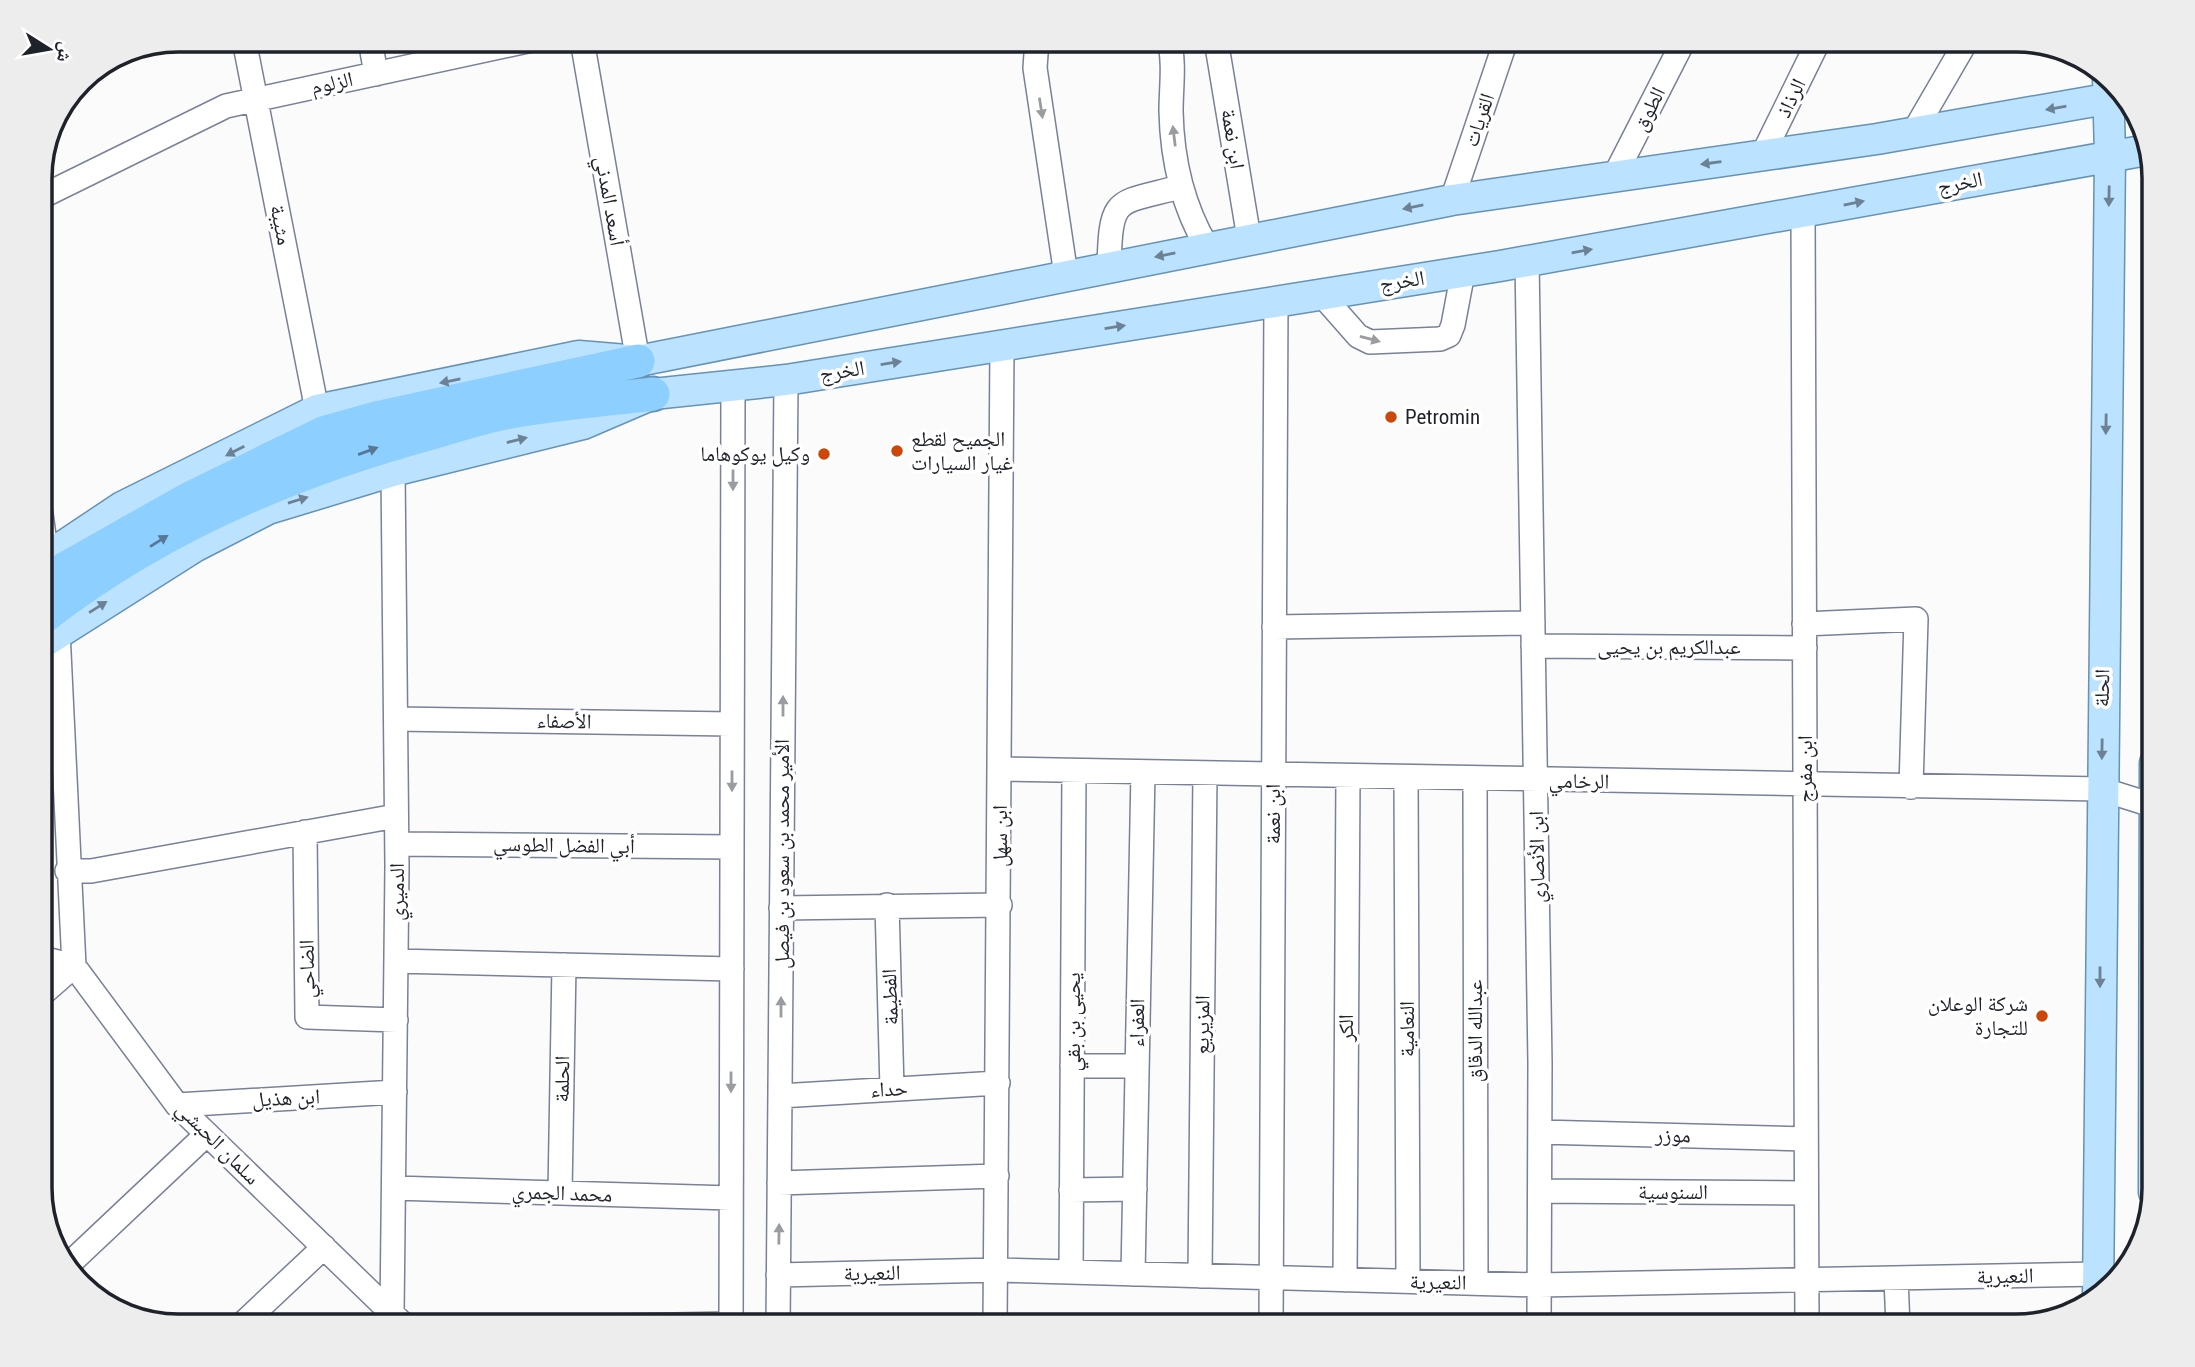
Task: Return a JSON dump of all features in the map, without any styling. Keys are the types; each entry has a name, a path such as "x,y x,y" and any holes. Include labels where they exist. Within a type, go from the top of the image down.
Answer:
{"highway":[{"path":"53,622 75,592 177,529 279,484 379,447 503,402 638,361"},
{"path":"53,562 323,433 380,417 503,402 653,394"}],"main road":[{"path":"53,560 122,508 317,410 579,356 638,361 1451,200 1913,133 2108,92"},
{"name":"الحلة","path":"2099,1283 2101,789 2113,98"},
{"name":"الخرج","path":"53,627 194,547 268,509 393,471 583,424 653,394 786,380 1463,272 2139,151"}],"street":[{"path":"1171,52 1171,114 1180,187 1188,213 1207,247"},
{"name":"ابن نعمة","path":"1218,52 1249,238"},
{"name":"القريات","path":"1451,200 1502,52"},
{"name":"الطوق","path":"1614,177 1678,52"},
{"name":"الرذاذ","path":"1762,156 1813,52"},
{"path":"1913,133 1960,52"},
{"name":"مثيبة","path":"247,53 317,410"},
{"path":"372,53 376,74"},
{"name":"الزلوم","path":"53,191 226,106 376,74 453,53"},
{"name":"أسعد المدني","path":"584,53 638,361"},
{"path":"1036,53 1035,68 1066,275"},
{"path":"1109,266 1110,225 1117,207 1126,201 1180,187"},
{"name":"ابن مفرج","path":"1803,212 1807,1314"},
{"name":"ابن الأنصاري","path":"1527,261 1536,780 1539,1314"},
{"path":"1321,294 1358,336 1370,342 1440,339 1448,335 1453,325 1463,272"},
{"name":"ابن نعمة","path":"1271,1314 1276,301"},
{"name":"ابن سهل","path":"995,1314 1002,345"},
{"name":"الأمير محمد بن سعود بن فيصل","path":"778,1314 786,380"},
{"path":"731,1314 733,387"},
{"name":"الدميري","path":"393,471 397,844 394,1188 399,1314"},
{"path":"1804,624 1916,619 1911,787"},
{"path":"1274,626 1533,623"},
{"name":"عبدالكريم بن يحيى","path":"1533,646 1805,648"},
{"path":"53,711 74,966"},
{"name":"الأصفاء","path":"396,719 732,724"},
{"name":"الرخامي","path":"1001,769 1805,786 2101,789 2142,802"},
{"name":"يحيى بن بقي","path":"1071,1272 1074,771"},
{"name":"العفراء","path":"1133,1274 1143,772"},
{"name":"المزيريع","path":"1200,1276 1205,774"},
{"name":"الكر","path":"1345,1280 1348,776"},
{"name":"النعامية","path":"1406,778 1408,1281"},
{"name":"عبدالله الدقاق","path":"1475,779 1476,1283"},
{"path":"67,871 91,871 396,816"},
{"name":"الضاحي","path":"305,832 307,1017 396,1020"},
{"name":"أبي الفضل الطوسي","path":"397,844 732,847"},
{"name":"الفطيمة","path":"887,905 892,1089"},
{"path":"781,908 1000,905"},
{"path":"53,961 74,966"},
{"path":"396,961 732,969"},
{"name":"الحلمة","path":"559,1193 564,965"},
{"path":"53,984 74,966"},
{"name":"سلمان الحبشي","path":"74,966 177,1105 393,1314"},
{"path":"1072,1066 1136,1066"},
{"name":"حداء","path":"780,1096 998,1083"},
{"name":"ابن هذيل","path":"177,1105 395,1092"},
{"name":"موزر","path":"1540,1132 1806,1139"},
{"path":"75,1259 208,1134"},
{"path":"779,1183 997,1176"},
{"name":"محمد الجمري","path":"394,1188 731,1198"},
{"path":"1071,1189 1135,1189"},
{"name":"السنوسية","path":"1540,1191 1806,1193"},
{"path":"253,1314 324,1247"},
{"name":"النعيرية","path":"778,1275 996,1270 1539,1285 1896,1278 2097,1285"},
{"path":"1896,1278 1897,1314"}],"place":[{"name":"Petromin","path":"1391,417"},
{"name":"الجميح لقطع غيار السيارات","path":"897,451"},
{"name":"وكيل يوكوهاما","path":"824,454"},
{"name":"شركة الوعلان للتجارة","path":"2042,1016"}]}
